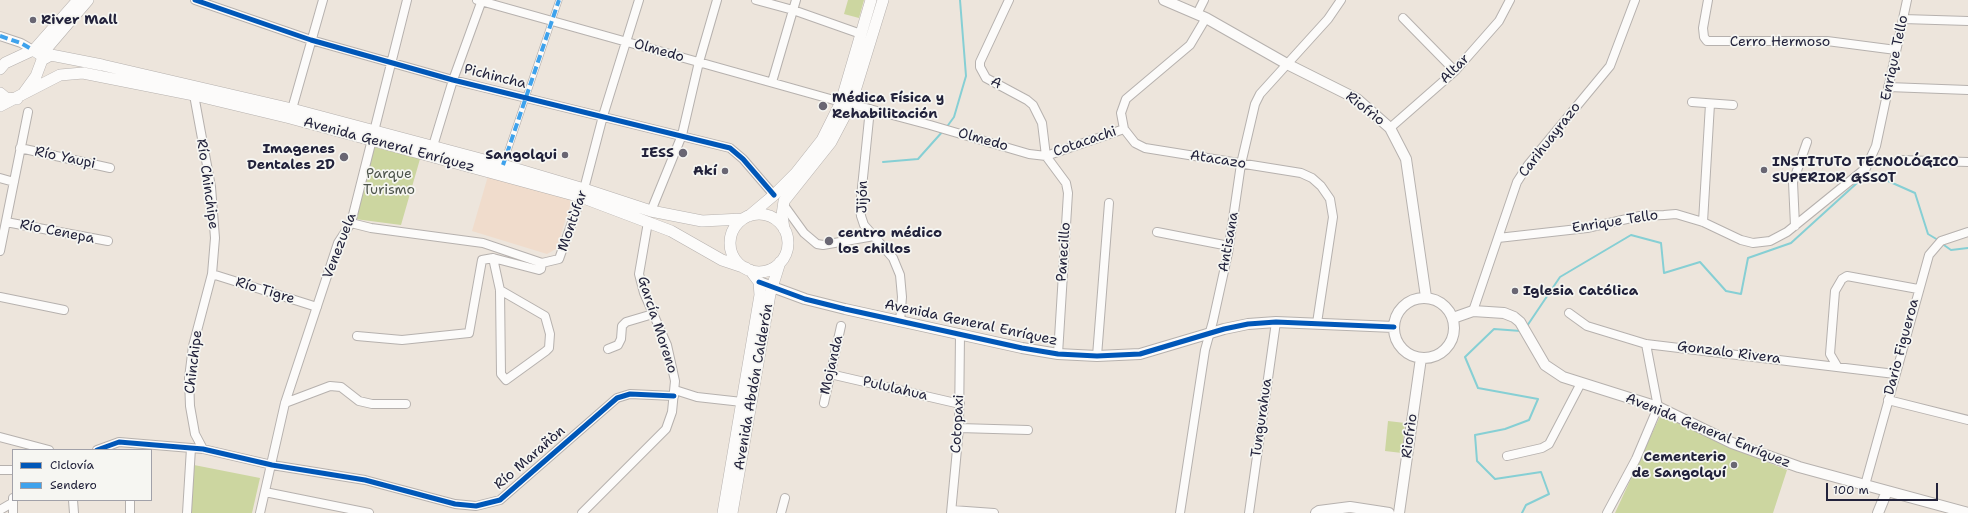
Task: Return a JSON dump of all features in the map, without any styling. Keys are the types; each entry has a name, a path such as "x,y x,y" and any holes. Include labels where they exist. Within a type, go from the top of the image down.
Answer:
{"main road":[{"path":"0,93 6,98 20,97 36,76 37,54 78,0"},
{"path":"2,65 37,54 88,0"},
{"path":"871,0 861,34 846,103 822,140 796,173 774,195 746,217 734,229 730,241 730,248 736,260 748,269 766,270 778,266 786,250 783,204 831,142 846,103 883,0"},
{"name":"Avenida General Enríquez","path":"37,54 102,65 292,109 372,135 651,211 702,221 746,217"},
{"name":"Avenida General Enríquez","path":"0,106 60,75 83,73 194,95 372,135 433,146 503,165 583,193 681,236 722,260 748,269"},
{"path":"746,217 765,214 779,222 784,229"},
{"name":"Avenida Abdón Calderón","path":"732,513 772,287 778,266"},
{"name":"Avenida Abdón Calderón","path":"723,513 760,295 759,282 748,269"}],"street":[{"name":"Pichincha","path":"195,0 311,40 391,61 453,80 730,148 743,159 774,195"},
{"path":"292,109 323,0"},
{"name":"Venezuela","path":"260,513 285,403 338,243 351,223 407,0"},
{"path":"433,146 480,0"},
{"name":"Olmedo","path":"480,0 846,103 870,108 1029,154 1046,156"},
{"path":"503,165 560,0"},
{"name":"Montùfar","path":"351,223 371,228 484,243 542,263 559,259 583,193 603,116 639,0"},
{"path":"651,211 682,135 699,62 717,0"},
{"path":"756,0 793,10 861,34"},
{"path":"772,82 796,0"},
{"name":"A","path":"1009,0 980,62 980,67 986,78 1028,100 1033,105 1042,123 1046,156"},
{"name":"Riofrìo","path":"1164,0 1201,16 1287,64 1357,99 1390,128 1406,159 1426,297"},
{"path":"1124,129 1121,113 1126,98 1190,45 1201,16 1204,0"},
{"name":"Antisana","path":"1180,513 1205,350 1229,246 1242,164 1257,98 1328,20 1341,0"},
{"name":"Altar","path":"1390,128 1455,71 1499,21 1510,0"},
{"name":"Carihuayrazo","path":"1473,311 1510,200 1528,165 1610,66 1635,0"},
{"name":"Cerro Hermoso","path":"1708,0 1703,28 1704,37 1707,41 1827,41 1896,50"},
{"name":"Enrique Tello","path":"1498,238 1587,228 1640,216 1676,214 1703,222 1741,240 1753,243 1770,241 1787,232 1866,168 1876,146 1907,0"},
{"path":"1403,18 1455,71"},
{"path":"1903,19 1968,21"},
{"path":"0,36 21,43 37,54"},
{"path":"1888,87 1968,90"},
{"name":"Río Chinchipe","path":"194,95 211,187 215,238 212,274"},
{"path":"1692,102 1733,105"},
{"path":"1703,222 1710,104"},
{"name":"Jijón","path":"870,108 860,207 864,225 893,258 900,275 902,297 900,322"},
{"path":"0,251 28,112"},
{"name":"Cotacachi","path":"1046,156 1124,129"},
{"name":"Atacazo","path":"1124,129 1135,144 1145,148 1301,173 1312,178 1330,199 1334,218 1317,323"},
{"path":"1795,226 1793,182 1806,142"},
{"name":"Río Yaupi","path":"20,148 110,168"},
{"name":"Panecillo","path":"1046,156 1066,183 1068,193 1058,354"},
{"path":"1899,160 1968,162"},
{"path":"0,178 14,182"},
{"path":"1097,356 1109,203"},
{"path":"783,204 804,233 818,244 874,236"},
{"name":"Río Cenepa","path":"6,222 108,241"},
{"name":"García Moreno","path":"582,513 666,429 670,420 675,381 666,345 644,293 639,274 648,222"},
{"path":"1157,232 1229,246"},
{"name":"Dario Figueroa","path":"1865,485 1918,289 1927,261 1936,245 1946,239 1968,232"},
{"path":"493,258 500,290 501,374 506,380 546,351 550,344 550,334 545,316 500,290"},
{"path":"357,336 402,340 469,333 482,260 493,258 539,270 541,269 542,263"},
{"path":"778,266 781,284 788,293"},
{"name":"Río Tigre","path":"212,274 317,307"},
{"name":"Chinchipe","path":"202,449 195,434 190,406 189,378 194,346 212,274"},
{"path":"1838,366 1830,354 1835,291 1842,279 1848,276 1918,289"},
{"name":"Avenida General Enríquez","path":"759,282 805,299 900,322 1022,348 1058,354 1097,356 1150,353 1224,329 1248,324 1276,322 1394,327"},
{"path":"0,297 64,310"},
{"path":"1426,297 1443,303 1453,318 1454,335 1445,350 1438,355 1421,358 1405,351 1395,336 1394,327 1396,317 1400,309 1412,300 1426,297"},
{"name":"Avenida General Enríquez","path":"1453,318 1473,311 1504,313 1520,322 1548,367 1563,377 1658,407 1732,443 1799,467 1887,491 1945,510 1968,513"},
{"name":"Gonzalo Rivera","path":"1570,313 1587,326 1646,344 1895,374"},
{"path":"608,349 618,345 621,339 622,326 626,322 653,314"},
{"name":"Tungurahua","path":"1249,513 1276,322"},
{"name":"Mojanda","path":"824,403 841,326"},
{"name":"Cotopaxi","path":"951,511 959,428 960,334"},
{"path":"1607,513 1636,459 1658,407 1646,344"},
{"name":"Riofrìo","path":"1399,513 1421,358"},
{"name":"Pululahua","path":"830,374 960,404"},
{"path":"1507,456 1542,448 1549,444 1581,383"},
{"path":"285,403 330,386 341,387 359,401 372,404 406,404"},
{"name":"Río Marañòn","path":"100,449 119,442 132,446 202,449 272,465 365,480 455,504 484,505 500,500 509,493 617,398 630,394 674,393 742,402"},
{"path":"1888,400 1968,420"},
{"path":"959,428 1028,430"},
{"path":"0,437 45,449"},
{"path":"187,513 192,448"},
{"path":"0,470 12,470"},
{"path":"1878,513 1887,491"},
{"path":"265,492 369,513"},
{"path":"781,513 785,498"},
{"path":"0,510 12,501"},
{"path":"13,501 13,513"},
{"path":"73,501 74,513"},
{"path":"130,501 130,513"},
{"path":"1316,513 1318,511 1350,507 1389,513"},
{"path":"951,511 994,513"}],"shaded area":[{"path":"488,176 569,199 571,203 556,249 547,254 472,231"}],"green space":[{"path":"848,0 864,0 859,18 844,14"},
{"name":"Parque Turismo","path":"374,147 420,159 401,225 355,219"},
{"path":"1661,414 1720,443 1787,470 1773,513 1615,513"},
{"path":"1388,421 1405,423 1402,453 1385,451"},
{"path":"194,465 260,478 252,513 191,513"}],"waterway":[{"path":"946,128 954,117 966,76 960,0"},
{"path":"883,162 918,159 943,131"},
{"path":"1527,326 1560,277 1631,235 1661,243 1664,273 1700,262 1726,291 1741,294 1748,258 1791,243 1857,183 1879,177 1915,193 1928,234 1938,240"},
{"path":"1941,243 1951,250 1968,248"},
{"path":"1521,331 1494,329 1465,357 1478,388 1538,399 1529,420 1505,429 1475,435 1477,461 1495,479 1541,472 1549,494 1526,505 1522,513"}],"marked path":[{"path":"503,165 559,0"},
{"path":"0,36 21,43 33,50"}],"cycle path":[{"path":"195,0 311,40 453,80 730,148 743,159 774,195"},
{"path":"759,282 805,299 845,309 1022,348 1058,354 1097,356 1140,354 1224,329 1248,324 1276,322 1394,327"},
{"path":"100,449 119,442 203,449 272,465 365,480 455,504 476,506 500,500 617,398 630,394 674,396"}],"place":[{"name":"River Mall","path":"33,20"},
{"name":"Médica Física y Rehabilitación","path":"823,106"},
{"name":"IESS","path":"683,153"},
{"name":"Sangolqui","path":"565,155"},
{"name":"Imagenes Dentales 2D","path":"344,157"},
{"name":"INSTITUTO TECNOLÓGICO SUPERIOR GSSOT","path":"1764,170"},
{"name":"Akí","path":"725,171"},
{"name":"centro médico los chillos","path":"829,241"},
{"name":"Iglesia Católica","path":"1515,291"},
{"name":"Cementerio de Sangolquí","path":"1734,465"}]}
